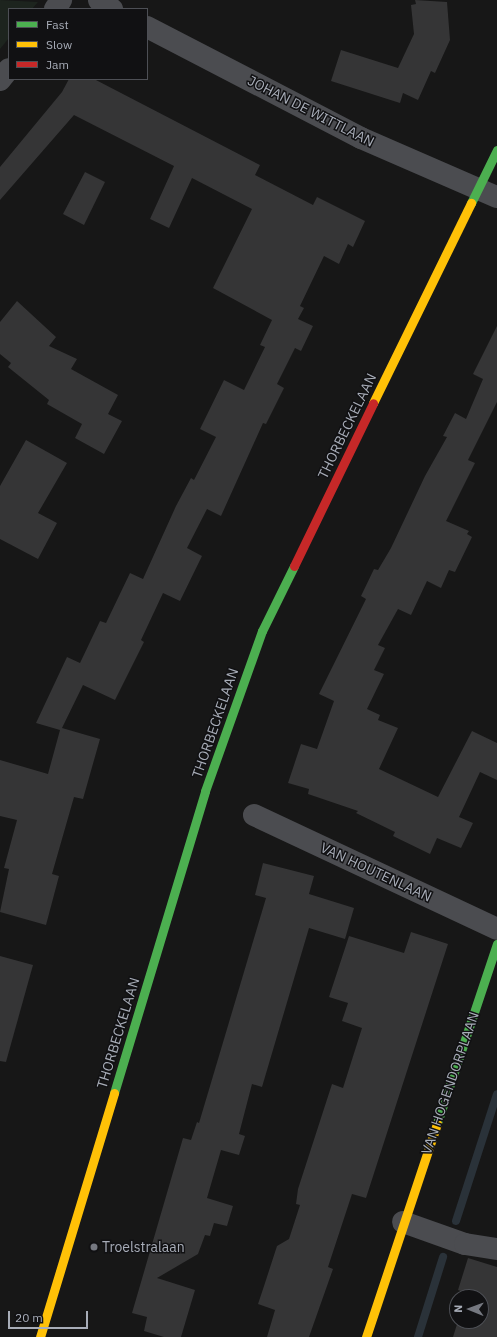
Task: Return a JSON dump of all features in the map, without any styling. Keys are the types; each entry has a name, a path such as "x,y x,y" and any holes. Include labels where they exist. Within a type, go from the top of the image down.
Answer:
{"main road":[{"name":"THORBECKELAAN","path":"40,1337 206,791 262,631 488,193 497,150"},
{"name":"VAN HOGENDORPLAAN","path":"366,1337 403,1222 497,944"}],"street":[{"path":"99,0 111,8"},
{"name":"JOHAN DE WITTLAAN","path":"148,28 361,138 488,193"},
{"path":"0,80 8,70"},
{"name":"VAN HOUTENLAAN","path":"254,815 497,928"},
{"path":"403,1222 465,1244 497,1249"}],"shaded area":[{"path":"0,0 38,2 33,8 8,8 8,39 0,49"}],"building":[{"path":"415,0 447,2 450,40 435,73 431,71 418,100 403,93 400,103 331,81 341,50 398,68 414,34 411,5 416,4"},
{"path":"68,80 96,80 260,165 255,175 313,205 317,197 365,221 353,247 348,244 339,264 324,256 300,306 304,308 298,319 313,326 301,351 295,348 277,384 284,388 266,424 263,423 221,516 207,509 187,548 202,556 180,601 163,593 141,640 144,642 115,700 83,685 62,728 100,739 83,799 74,797 52,874 59,876 46,925 0,912 9,869 4,868 17,820 0,816 0,760 48,774 60,730 36,723 67,657 80,663 100,621 106,623 130,573 143,579 176,506 191,478 194,480 216,437 200,429 224,380 244,390 265,347 260,345 272,320 213,288 252,209 192,178 169,228 150,219 174,166 74,115 0,200 0,167 62,92"},
{"path":"85,172 105,182 84,225 63,214"},
{"path":"17,301 56,337 49,346 77,359 71,369 118,395 108,414 122,421 104,454 75,438 82,424 47,404 49,400 8,367 11,363 0,354 0,322"},
{"path":"497,326 497,402 468,460 475,463 446,521 469,531 467,534 472,537 455,572 449,570 441,588 427,581 411,615 398,609 378,645 385,648 374,670 384,674 367,709 380,715 378,720 398,728 379,769 438,797 472,731 497,743 497,780 480,772 459,817 473,823 461,848 437,838 430,854 393,836 395,832 356,813 358,811 308,794 309,789 288,783 301,744 317,749 334,701 319,694 366,599 361,596 374,569 378,570 391,548 425,476 447,437 443,436 455,413 466,419 483,379 473,374"},
{"path":"26,440 67,463 38,513 57,523 38,559 0,539 0,486"},
{"path":"263,863 314,876 309,894 354,908 345,939 309,928 262,1087 252,1084 239,1134 245,1136 239,1155 221,1150 207,1198 233,1206 227,1226 214,1223 210,1236 205,1235 198,1254 157,1278 195,1290 181,1337 164,1337 144,1331 147,1317 132,1313 183,1138 191,1140 197,1122 199,1123 266,898 255,895"},
{"path":"411,932 448,944 366,1198 352,1194 328,1267 333,1269 309,1337 267,1337 275,1310 258,1304 277,1246 289,1239 300,1205 296,1204 298,1189 332,1084 343,1088 362,1028 342,1021 348,1003 329,997 349,936 404,953"},
{"path":"0,956 33,965 6,1062 0,1061"},
{"path":"468,1258 497,1267 497,1337 453,1337 456,1329 489,1329 489,1289 458,1289"}],"waterway":[{"path":"456,1221 497,1094"},
{"path":"418,1337 443,1257"}],"traffic: fast":[{"path":"471,203 497,150"},
{"path":"114,1093 205,791 262,631 294,566"},
{"path":"437,1123 497,944"}],"traffic: slow":[{"path":"373,403 471,203"},
{"path":"40,1337 114,1093"},
{"path":"366,1337 437,1123"}],"traffic: jam":[{"path":"294,566 373,403"}],"place":[{"name":"Troelstralaan","path":"94,1247"}]}
